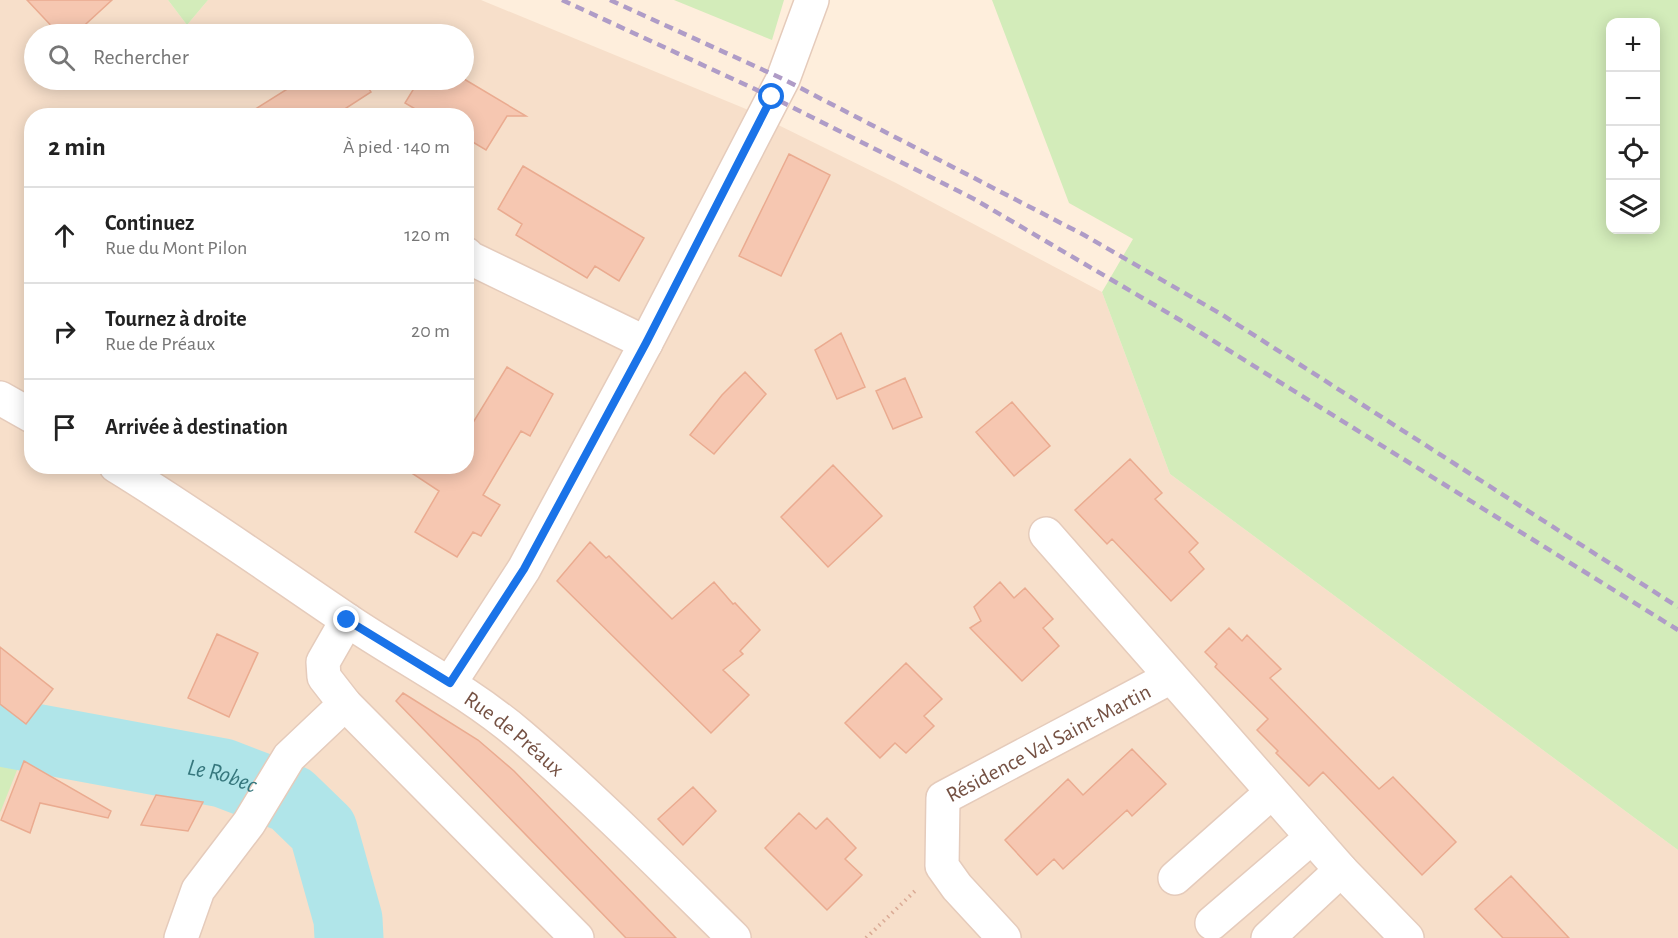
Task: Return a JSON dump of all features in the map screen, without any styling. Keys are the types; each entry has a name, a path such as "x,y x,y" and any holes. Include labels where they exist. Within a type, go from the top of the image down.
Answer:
{"street":[{"path":"450,683 524,569 646,343 783,79 813,0"},
{"path":"474,260 646,343"},
{"path":"0,398 24,412"},
{"name":"Rue de Préaux","path":"129,474 347,620 450,683 519,734 623,829 734,938"},
{"name":"Résidence Val Saint-Martin","path":"1046,534 1341,870 1407,938"},
{"path":"347,620 323,662 324,677 345,704 577,938"},
{"name":"Résidence Val Saint-Martin","path":"942,866 943,798 1172,677"},
{"path":"181,938 198,890 249,823 289,757 345,704"},
{"path":"1175,878 1272,792"},
{"path":"1212,923 1312,837"},
{"path":"942,866 957,887 1004,938"},
{"path":"1268,938 1341,870"}],"path":[{"path":"866,938 942,866"}],"shaded area":[{"path":"0,0 168,0 186,24 24,24 24,90 474,90 474,24 188,24 208,0 481,0 746,109 896,183 1102,292 1170,474 1678,850 1678,938 0,938"}],"green space":[{"path":"168,0 208,0 188,24"},
{"path":"674,0 784,0 772,40"},
{"path":"992,0 1678,0 1678,850 1170,474 1102,292 1133,239 1069,203"},
{"path":"0,726 27,745 0,813"}],"building":[{"path":"27,0 112,0 86,24 50,24"},
{"path":"474,85 526,116 507,116 486,150 474,143 474,108 413,108 405,103 413,90 474,90"},
{"path":"286,90 370,90 371,92 346,108 257,108"},
{"path":"789,154 830,175 781,276 739,256"},
{"path":"523,166 644,238 619,281 595,266 587,278 516,235 522,224 498,209"},
{"path":"841,333 865,387 837,399 815,350"},
{"path":"507,367 553,394 530,436 521,431 483,495 500,505 481,536 473,532 457,557 415,532 439,491 413,474 474,474 474,421"},
{"path":"745,372 766,394 714,454 690,435 722,395"},
{"path":"905,378 922,417 893,429 876,391"},
{"path":"1012,402 1050,446 1014,476 976,432"},
{"path":"1130,459 1162,493 1155,499 1198,543 1189,552 1204,569 1171,601 1112,539 1107,544 1075,510"},
{"path":"833,465 882,516 828,567 781,517"},
{"path":"590,542 606,558 609,556 672,619 714,582 760,630 740,651 743,654 723,670 749,695 711,733 557,581"},
{"path":"1000,582 1014,598 1025,588 1053,619 1043,628 1059,646 1022,681 970,628 981,621 974,607"},
{"path":"1229,628 1242,641 1247,635 1281,669 1270,678 1379,789 1393,777 1456,842 1422,875 1323,772 1309,786 1257,730 1268,719 1215,667 1217,664 1205,652"},
{"path":"217,634 258,653 229,717 188,698"},
{"path":"0,647 53,689 26,724 0,704"},
{"path":"906,663 942,699 924,716 934,726 906,753 895,743 880,758 845,723"},
{"path":"403,693 478,740 514,771 676,938 626,938 396,701"},
{"path":"1132,749 1166,784 1132,816 1127,810 1063,869 1054,859 1037,875 1005,840 1068,779 1083,795"},
{"path":"24,761 111,811 108,818 40,803 30,833 1,820"},
{"path":"693,787 716,811 683,845 658,819"},
{"path":"156,795 203,802 188,831 141,825"},
{"path":"799,813 816,829 827,818 856,848 845,859 862,875 827,910 765,848"},
{"path":"1511,876 1569,938 1503,938 1475,909"}],"waterway":[{"name":"Le Robec","path":"0,728 7,733 223,773 291,799 323,830 348,919 349,938"}],"railway":[{"path":"562,0 772,97 974,199 1180,320 1678,630"},
{"path":"610,0 783,79 1084,235 1221,314 1678,607"}],"route":[{"path":"347,620 450,683 524,569 646,343 772,97"}]}
